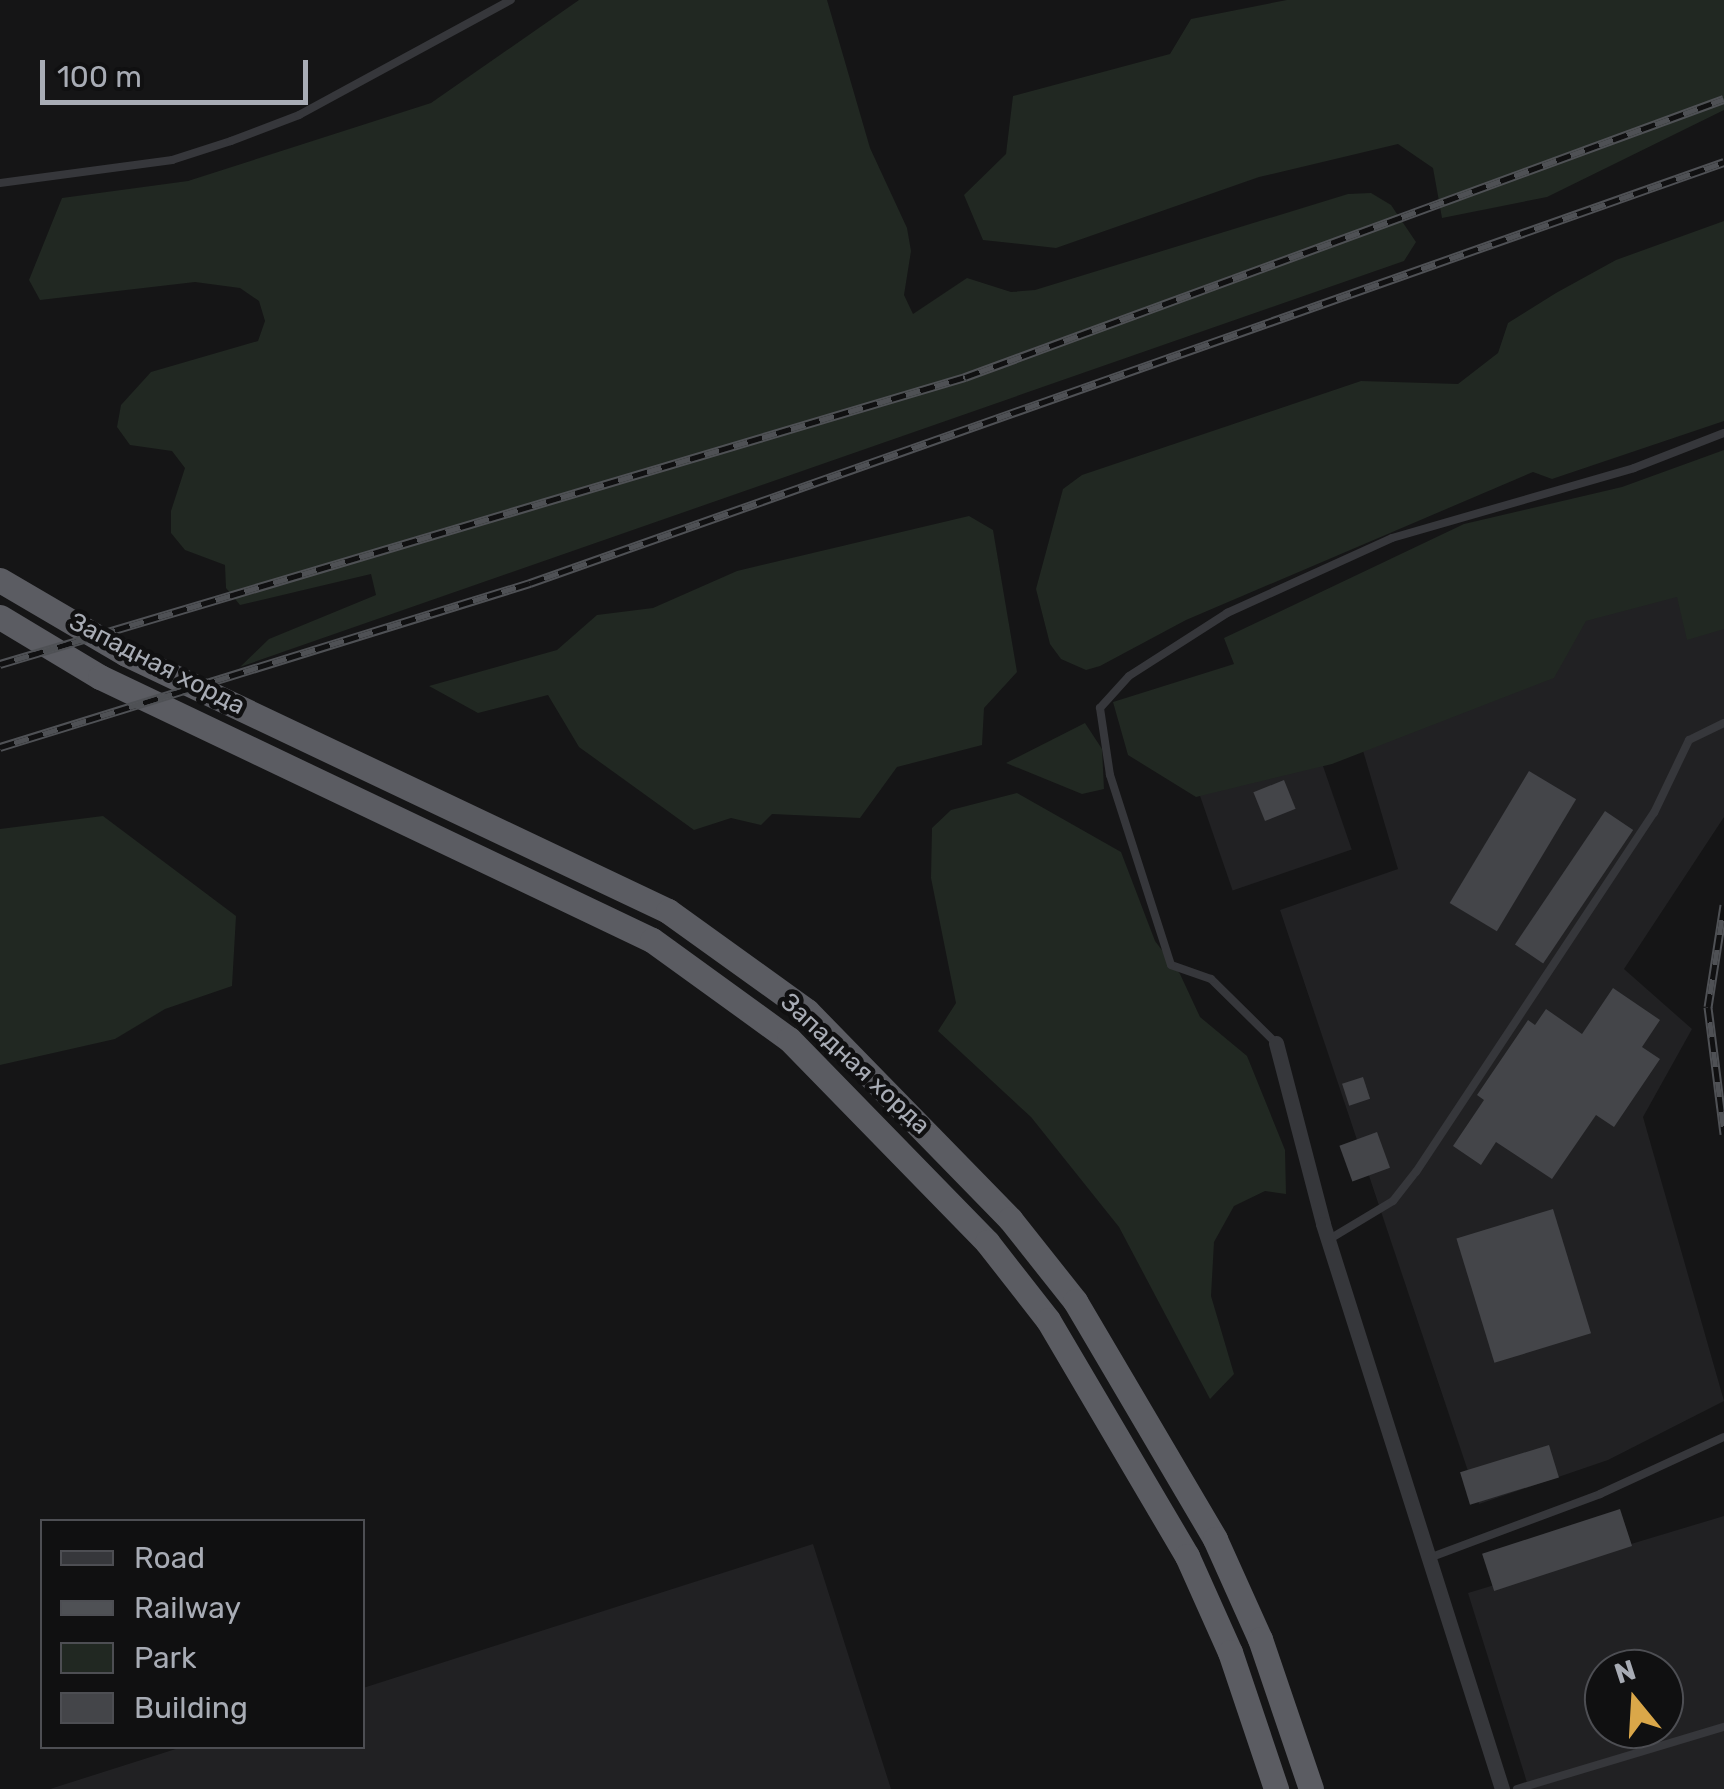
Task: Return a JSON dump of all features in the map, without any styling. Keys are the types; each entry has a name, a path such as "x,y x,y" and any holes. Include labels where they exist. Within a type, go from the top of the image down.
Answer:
{"highway":[{"name":"Западная хорда","path":"0,580 126,654 412,784 668,911 791,1000 875,1076 1010,1219 1076,1302 1197,1504 1260,1639 1312,1789"},
{"name":"Западная хорда","path":"0,617 100,677 396,813 652,940 789,1039 987,1242 1048,1320 1187,1556 1230,1652 1276,1789"}],"street":[{"path":"1276,1043 1328,1240 1502,1789"}],"lane":[{"path":"0,183 172,160 232,142 300,115 510,0"},
{"path":"1276,1043 1212,980 1171,964 1110,774 1100,708 1106,699 1129,676 1227,613 1392,538 1634,468 1724,433"},
{"path":"1328,1240 1393,1201 1416,1172 1654,813 1688,740 1724,724"},
{"path":"1429,1558 1600,1494 1724,1437"},
{"path":"1517,1789 1724,1727"}],"shaded area":[{"path":"1724,503 1724,817 1624,969 1692,1029 1643,1117 1724,1401 1608,1460 1479,1504 1280,910 1398,869 1335,656"},
{"path":"1313,737 1352,850 1233,891 1194,778"},
{"path":"1724,1516 1724,1789 1529,1789 1468,1593"},
{"path":"813,1544 891,1789 50,1789 176,1749 365,1749 365,1687"}],"green space":[{"path":"579,0 827,0 870,148 907,228 911,251 904,295 913,314 967,278 1011,292 1035,290 1348,194 1371,193 1391,205 1416,242 1404,261 240,667 269,639 376,595 371,574 240,605 226,588 225,565 185,550 171,533 171,511 185,468 172,451 130,445 117,427 121,405 151,372 258,341 265,321 259,301 240,288 195,282 40,300 29,280 62,198 188,181 431,103"},
{"path":"1287,0 1724,0 1724,110 1547,197 1442,218 1433,168 1398,144 1259,177 1056,248 983,240 964,195 1006,154 1013,96 1170,54 1191,19"},
{"path":"1724,221 1724,421 1552,479 1533,472 1186,620 1100,666 1086,670 1061,659 1050,644 1036,589 1063,489 1082,475 1361,381 1458,384 1498,353 1508,323 1556,293 1616,260"},
{"path":"1724,450 1724,629 1687,640 1677,597 1586,621 1554,678 1332,764 1196,797 1128,755 1113,702 1234,664 1224,638 1464,524 1622,487"},
{"path":"969,516 993,530 1017,672 984,708 982,745 897,767 860,818 772,814 761,825 731,818 694,830 579,747 548,695 478,713 429,686 557,650 597,615 653,608 737,571"},
{"path":"1085,723 1102,749 1104,789 1082,794 1006,763"},
{"path":"1017,793 1121,852 1155,941 1180,974 1200,1017 1247,1056 1285,1150 1286,1194 1265,1191 1234,1206 1214,1242 1211,1296 1234,1374 1210,1399 1119,1227 1031,1117 938,1031 956,1003 931,878 932,828 951,810"},
{"path":"103,816 236,916 232,986 165,1009 115,1039 0,1065 0,829"}],"building":[{"path":"1529,771 1576,799 1497,931 1450,903"},
{"path":"1284,780 1296,809 1265,821 1253,792"},
{"path":"1605,811 1633,830 1543,963 1515,944"},
{"path":"1613,988 1660,1020 1642,1047 1660,1059 1614,1127 1596,1115 1552,1179 1496,1142 1481,1165 1453,1146 1484,1100 1477,1095 1528,1020 1535,1025 1546,1009 1582,1034"},
{"path":"1363,1077 1370,1099 1349,1106 1342,1084"},
{"path":"1377,1132 1390,1168 1352,1181 1339,1146"},
{"path":"1553,1209 1591,1333 1494,1363 1456,1239"},
{"path":"1549,1445 1559,1478 1470,1505 1460,1472"},
{"path":"1620,1509 1632,1546 1494,1591 1482,1554"}],"railway":[{"path":"0,664 965,377 1724,99"},
{"path":"0,747 530,583 1724,162"},
{"path":"1724,905 1708,1007 1724,1134"}]}
